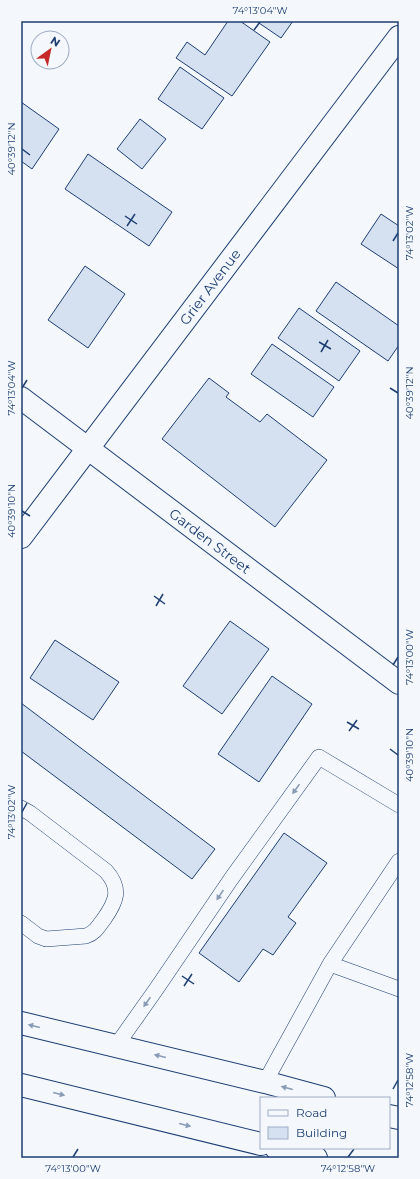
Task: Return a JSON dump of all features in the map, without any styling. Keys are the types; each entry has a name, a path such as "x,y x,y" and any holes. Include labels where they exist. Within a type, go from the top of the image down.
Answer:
{"main road":[{"name":"Grier Avenue","path":"21,537 399,37"},
{"name":"Garden Street","path":"21,398 399,683"},
{"path":"21,1023 265,1082 320,1097"},
{"path":"21,1085 260,1144"},
{"path":"280,1149 316,1158"}],"lane":[{"path":"116,1046 231,879 319,757 399,805"},
{"path":"21,808 30,813 106,871 112,877 116,890 116,896 110,910 96,930 86,936 46,939 38,936 21,923"},
{"path":"265,1082 330,964 399,861"},
{"path":"330,964 399,989"}],"building":[{"path":"228,21 240,21 270,42 232,96 176,58 187,42 205,55"},
{"path":"256,21 293,21 281,38"},
{"path":"180,67 224,98 202,129 158,99"},
{"path":"21,102 59,129 32,169 21,161"},
{"path":"140,119 166,139 142,169 117,149"},
{"path":"88,154 172,212 149,246 65,189"},
{"path":"381,214 399,226 399,269 361,244"},
{"path":"85,266 125,294 88,348 48,320"},
{"path":"336,282 399,326 399,345 388,361 316,311"},
{"path":"299,308 360,351 339,381 278,338"},
{"path":"272,344 334,387 313,417 251,374"},
{"path":"209,378 229,393 226,397 260,422 267,414 327,460 275,527 162,439"},
{"path":"230,621 269,649 222,714 183,686"},
{"path":"55,640 119,682 93,720 30,678"},
{"path":"272,676 312,704 259,782 218,754"},
{"path":"21,703 215,849 192,879 21,751"},
{"path":"284,833 327,863 288,917 296,923 273,955 263,949 239,982 199,953"}]}
